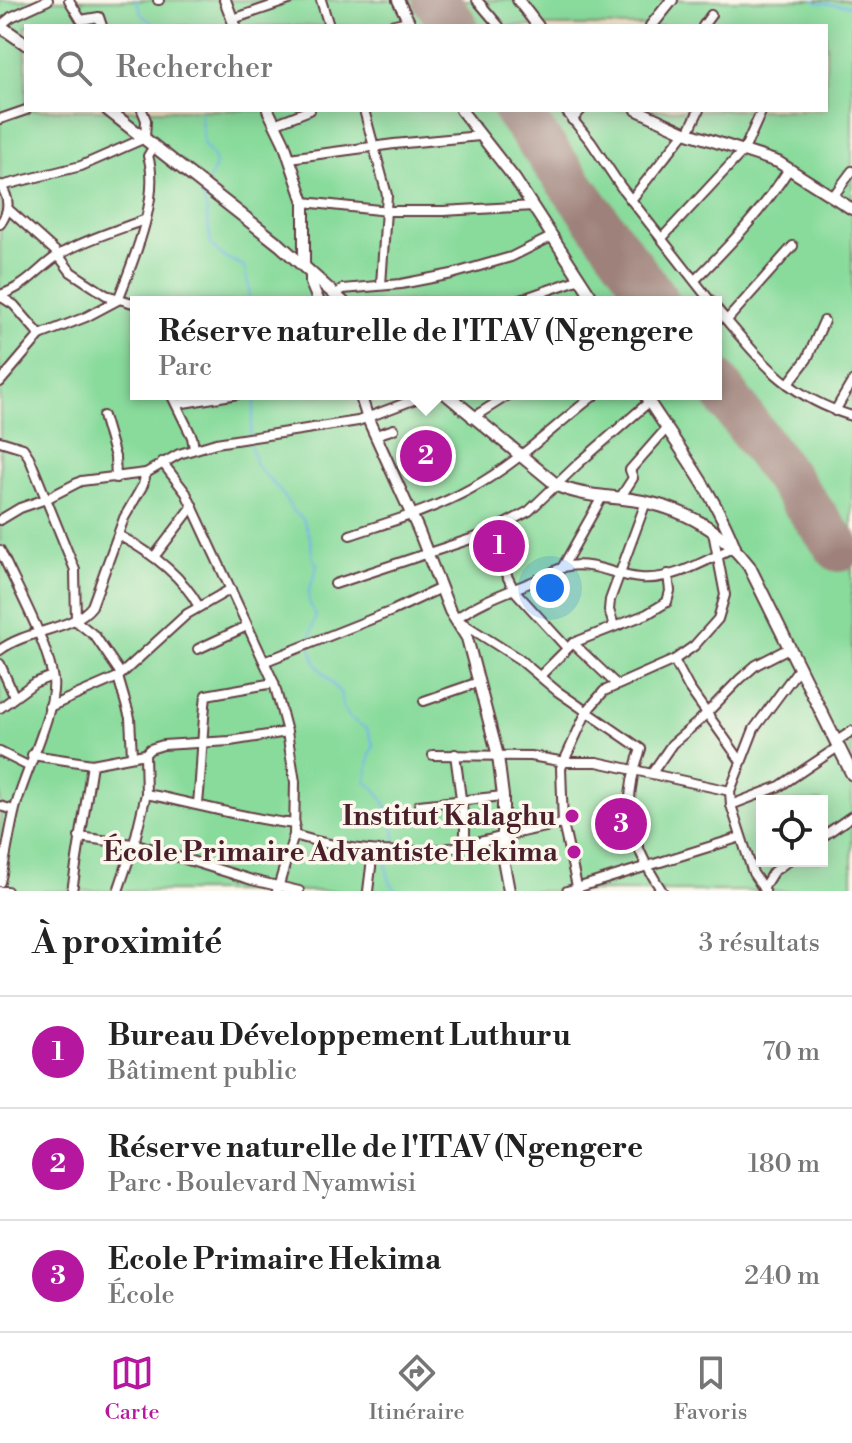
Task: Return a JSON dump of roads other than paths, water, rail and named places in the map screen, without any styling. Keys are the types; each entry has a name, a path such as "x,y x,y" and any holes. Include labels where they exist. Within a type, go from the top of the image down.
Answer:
{"main road":[{"path":"0,26 24,43"},
{"path":"111,112 308,270 336,296"},
{"path":"453,400 558,486 574,493 646,502 683,512 734,547 749,566 852,774"}],"street":[{"path":"0,26 11,17 48,0"},
{"path":"69,0 81,20 99,17 101,24"},
{"path":"225,0 234,22 289,0"},
{"path":"321,0 328,24"},
{"path":"398,0 410,24"},
{"path":"477,0 497,24"},
{"path":"518,0 536,24"},
{"path":"653,24 672,0"},
{"path":"704,24 711,15"},
{"path":"0,119 24,111"},
{"path":"0,382 40,335 89,316 118,300 144,220 153,171 143,112"},
{"path":"269,112 304,202 308,270 316,296"},
{"path":"274,124 305,112"},
{"path":"365,112 387,195 381,285"},
{"path":"462,112 515,179 591,296"},
{"path":"566,112 707,296"},
{"path":"572,120 579,112"},
{"path":"642,112 686,132 744,150 789,169 852,209"},
{"path":"631,200 686,132 698,112"},
{"path":"662,238 744,150 761,112"},
{"path":"289,158 480,136"},
{"path":"0,224 8,209 1,186 81,166 150,142"},
{"path":"695,280 760,211 789,169"},
{"path":"834,195 852,171"},
{"path":"304,202 388,211 533,206"},
{"path":"8,209 58,255 71,272 118,300 130,303"},
{"path":"0,296 31,280 58,255 144,220"},
{"path":"340,296 343,289 452,274 511,257 553,236"},
{"path":"727,320 793,246"},
{"path":"531,296 580,279"},
{"path":"0,296 14,305 40,335"},
{"path":"722,315 764,364 788,384 823,407 852,416"},
{"path":"788,384 807,359 824,321"},
{"path":"835,411 852,382"},
{"path":"175,400 194,448"},
{"path":"177,404 201,400"},
{"path":"362,400 441,588 467,638 498,756 503,796 503,859 509,891"},
{"path":"0,520 81,481 146,473 194,448 368,419 407,400"},
{"path":"472,418 500,400"},
{"path":"350,535 411,516 473,488 521,457 589,400"},
{"path":"335,584 486,534 529,511 645,400"},
{"path":"456,619 480,603 562,568 584,566 640,578 668,574 734,547 724,520 703,482 648,400"},
{"path":"103,416 115,457 116,478"},
{"path":"376,435 394,429"},
{"path":"620,498 633,478 630,470 666,429"},
{"path":"0,441 23,448 36,470 75,570 76,621"},
{"path":"162,462 193,506 274,683 287,732 295,782 294,835 278,888"},
{"path":"0,650 14,640 85,616 92,606 120,536 124,518 143,485 146,473"},
{"path":"562,568 602,497"},
{"path":"614,626 609,610 610,600 646,502"},
{"path":"154,557 193,506"},
{"path":"713,531 725,595 718,619 694,646 674,660 604,691 587,711 560,778 563,824 574,890 741,837"},
{"path":"486,534 514,590 570,646 616,684"},
{"path":"120,536 154,557 183,585 198,605"},
{"path":"0,550 36,633 54,685 43,731 14,810 0,882"},
{"path":"540,676 570,646 647,614 667,602 670,591 668,574"},
{"path":"266,661 441,588"},
{"path":"49,707 119,676 198,605 231,589"},
{"path":"456,619 519,659 641,749 627,808 647,866 662,891"},
{"path":"76,621 95,636 119,676 130,718 132,755"},
{"path":"198,649 247,626"},
{"path":"652,773 672,744 756,665 789,648"},
{"path":"674,660 740,760"},
{"path":"0,664 14,696"},
{"path":"764,890 753,873 731,805 730,791 754,729 800,667"},
{"path":"0,708 34,683 52,676"},
{"path":"424,701 479,682"},
{"path":"198,803 206,695 274,683"},
{"path":"731,805 780,786 852,731"},
{"path":"32,755 92,764 145,754 156,746 287,732"},
{"path":"0,752 28,766"},
{"path":"118,891 146,794 145,754"},
{"path":"455,754 465,845"},
{"path":"433,755 531,756 565,762 597,762 730,791"},
{"path":"72,891 92,764"},
{"path":"146,794 198,803 270,822 295,824"},
{"path":"419,805 503,796"},
{"path":"0,806 14,810"},
{"path":"828,833 852,816"},
{"path":"294,835 341,848 373,851 465,845 503,834 563,824"},
{"path":"79,837 134,844 278,888 299,891"},
{"path":"368,891 373,851"},
{"path":"764,890 773,872 780,867"},
{"path":"0,891 7,891"}],"waterway":[{"path":"136,0 141,14 154,24"},
{"path":"814,0 852,6"},
{"path":"201,112 203,144 211,153 215,166 208,181"},
{"path":"203,190 201,196 206,207 211,245 224,257 244,266 248,296"},
{"path":"250,436 255,400"},
{"path":"250,443 256,465 303,519 310,538 313,560 317,563 308,594 316,615 309,640"},
{"path":"311,648 316,664 341,694 343,708 350,718 367,729 374,746 366,782 384,802 394,830 395,847"},
{"path":"393,853 386,866 390,882 397,891"}],"place":[{"name":"Réserve naturelle de l'ITAV (Ngengere","path":"426,456"},
{"name":"Bureau Développement Luthuru","path":"499,546"},
{"name":"Institut Kalaghu","path":"572,816"},
{"name":"Ecole Primaire Hekima","path":"621,824"},
{"name":"École Primaire Advantiste Hekima","path":"574,852"}]}
